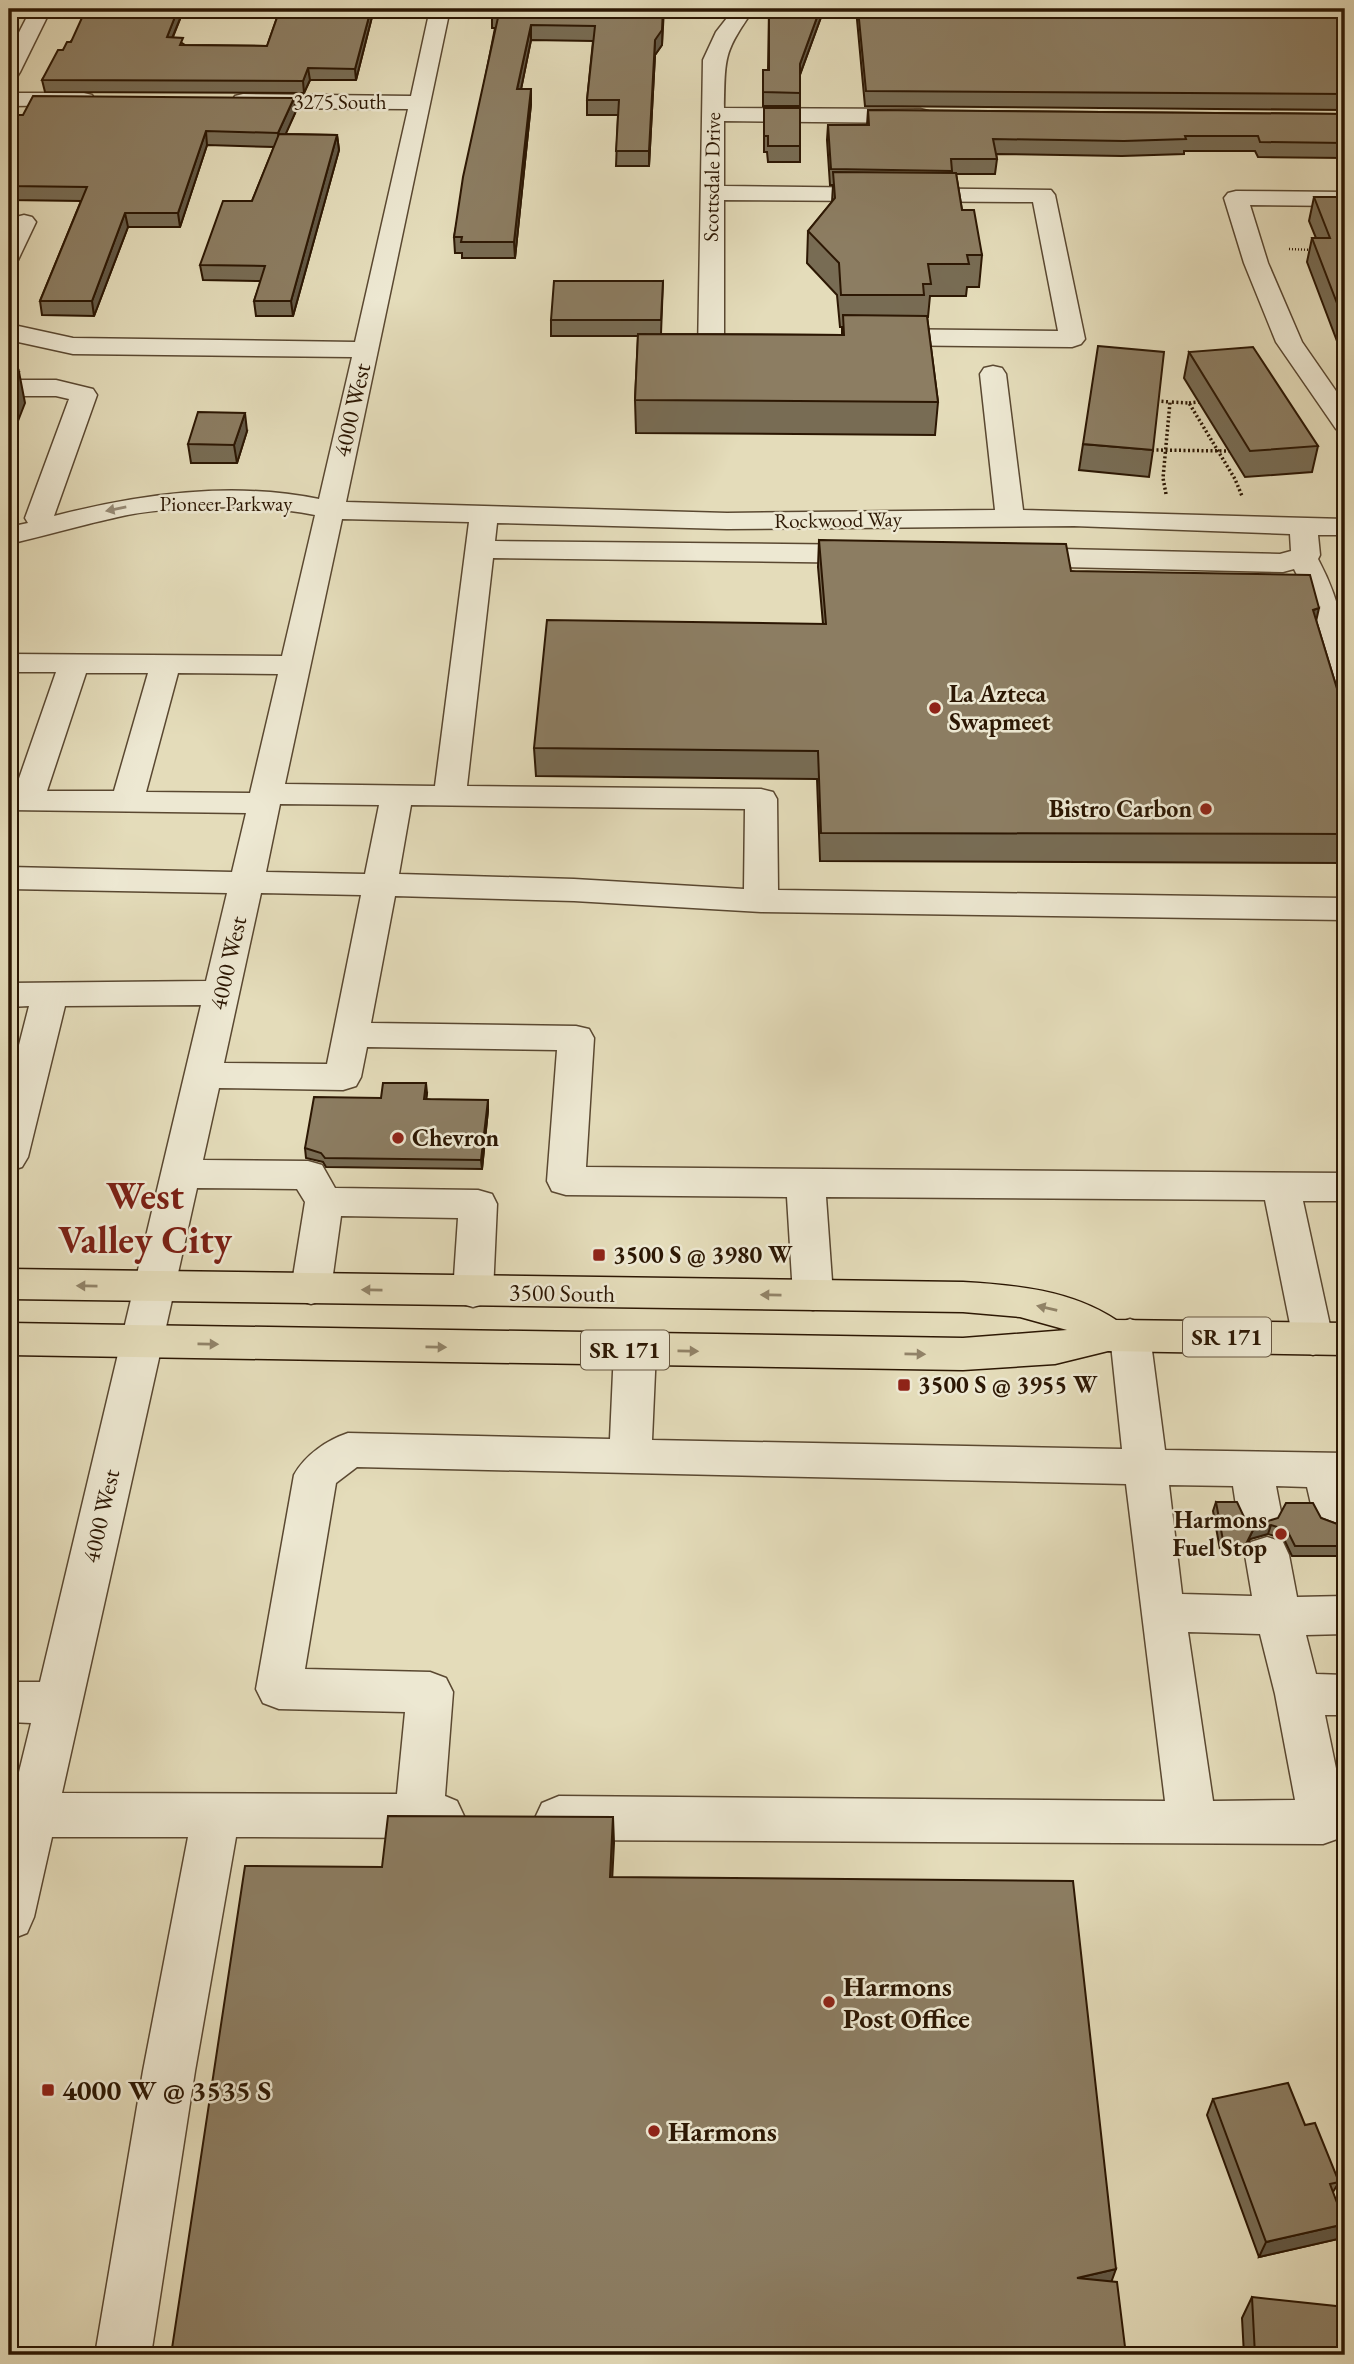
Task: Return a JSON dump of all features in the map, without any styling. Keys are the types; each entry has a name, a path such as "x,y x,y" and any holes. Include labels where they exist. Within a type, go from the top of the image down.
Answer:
{"main road":[{"name":"3500 South","path":"9,1284 1005,1300 1056,1310 1119,1335"},
{"name":"3500 South","path":"9,1339 963,1354 1045,1349 1119,1335 1329,1339"}],"street":[{"path":"9,72 41,9"},
{"name":"4000 West","path":"9,1916 21,1838 57,1703 155,1288 440,9"},
{"name":"Scottsdale Drive","path":"738,336 711,345 713,69 716,51 726,32 744,9"},
{"path":"9,100 106,100"},
{"name":"3275 South","path":"218,101 419,103"},
{"path":"713,114 946,116"},
{"path":"712,193 1043,195 1072,339 850,337"},
{"path":"1345,199 1236,198 1256,263 1289,342 1345,423"},
{"path":"9,255 24,222"},
{"path":"9,332 73,346 366,350"},
{"path":"993,374 1010,518"},
{"path":"9,388 69,389 84,395 45,517 9,508"},
{"name":"Pioneer Parkway","path":"9,536 45,517 182,501 282,500 330,510"},
{"name":"Rockwood Way","path":"330,510 727,521 1010,518 1345,527"},
{"name":"Pioneer Parkway","path":"9,557 132,526 185,521 270,522 330,510"},
{"path":"450,796 484,514"},
{"path":"993,556 1283,563 1306,555 1303,526"},
{"path":"480,549 896,555"},
{"path":"1302,557 1318,587 1345,689"},
{"path":"9,663 295,665"},
{"path":"74,663 18,800 127,801 397,795 761,799 761,901"},
{"path":"127,801 166,663"},
{"path":"203,1075 343,1077 397,795"},
{"path":"9,878 663,893 761,901 1345,909"},
{"path":"9,995 222,993"},
{"path":"9,1157 50,994"},
{"path":"351,1035 576,1038 566,1181 1345,1187"},
{"path":"181,1174 308,1175 324,1202 311,1289"},
{"path":"806,1183 813,1296"},
{"path":"1281,1186 1329,1339"},
{"path":"324,1202 478,1204 473,1292"},
{"path":"1119,1335 1148,1468 1162,1612 1192,1824"},
{"path":"630,1457 635,1350"},
{"path":"419,1816 430,1692 279,1689 316,1475 348,1450 1335,1470 1335,1513"},
{"path":"1252,1469 1259,1512"},
{"path":"21,1838 216,1815 1192,1824 1323,1822 1267,1555"},
{"path":"1162,1612 1345,1615"},
{"path":"1298,1694 1345,1695"},
{"path":"9,1702 57,1703"},
{"path":"123,2355 169,2071 216,1815"}],"path":[{"path":"1289,249 1323,250"},
{"path":"1157,401 1199,402"},
{"path":"1167,502 1163,478 1170,402"},
{"path":"1189,403 1236,479 1246,505"},
{"path":"1152,450 1230,452"}],"building":[{"path":"178,9 167,37 183,38 180,45 267,46 280,9 371,9 355,69 308,68 303,81 42,80 58,50 63,50 67,42 71,42 85,11"},
{"path":"492,9 663,9 662,30 655,40 649,151 616,151 619,100 587,100 595,26 531,25 517,89 531,89 514,242 461,242 462,237 454,237 463,177 499,13 491,13"},
{"path":"769,9 820,9 800,64 800,93 763,92 763,70 769,70"},
{"path":"858,9 1345,9 1345,94 866,91"},
{"path":"33,96 294,98 278,133 206,131 178,213 125,213 92,301 40,301 87,187 9,186 9,115 23,115"},
{"path":"764,108 800,108 800,146 768,146 768,136 764,136"},
{"path":"868,110 1345,114 1345,143 1260,142 1258,136 1185,136 1186,139 1124,141 993,139 997,159 951,159 952,171 831,169 828,125 869,125"},
{"path":"279,134 337,135 291,301 254,301 265,266 200,265 223,201 252,201"},
{"path":"833,172 956,173 962,210 974,210 982,255 967,255 969,264 928,264 931,284 923,284 924,295 841,295 839,263 808,231 835,198"},
{"path":"1314,197 1345,197 1345,324 1312,238 1330,238"},
{"path":"554,281 663,281 661,320 551,320"},
{"path":"843,315 927,316 938,402 635,400 638,334 844,335"},
{"path":"1098,346 1164,352 1153,450 1083,444"},
{"path":"1253,347 1318,446 1250,451 1189,352"},
{"path":"9,372 19,372 9,397"},
{"path":"198,412 245,413 234,445 188,444"},
{"name":"La Azteca Swapmeet","path":"819,540 1066,544 1071,571 1310,575 1319,608 1313,610 1345,715 1345,834 821,833 818,751 534,748 547,620 826,624"},
{"name":"Chevron","path":"383,1083 426,1083 424,1099 488,1100 481,1160 325,1158 321,1153 305,1148 314,1097 381,1098"},
{"path":"1216,1502 1237,1502 1244,1517 1261,1523 1278,1518 1286,1503 1313,1503 1321,1518 1337,1524 1345,1521 1345,1546 1295,1546 1287,1530 1271,1525 1253,1530 1245,1546 1224,1546"},
{"name":"Harmons","path":"388,1816 613,1817 610,1877 1073,1881 1116,2269 1077,2278 1117,2282 1126,2355 171,2355 245,1866 382,1867"},
{"path":"1288,2083 1305,2125 1315,2123 1339,2182 1330,2184 1345,2224 1266,2242 1213,2099"},
{"path":"1252,2297 1345,2307 1345,2355 1255,2355"}],"place":[{"name":"La Azteca Swapmeet","path":"935,708"},
{"name":"Bistro Carbon","path":"1206,809"},
{"name":"Chevron","path":"398,1138"},
{"name":"3500 S @ 3980 W","path":"599,1255"},
{"name":"3500 S @ 3955 W","path":"904,1385"},
{"name":"Harmons Fuel Stop","path":"1281,1534"},
{"name":"Harmons Post Office","path":"829,2002"},
{"name":"4000 W @ 3535 S","path":"48,2090"},
{"name":"Harmons","path":"654,2131"}],"district":[{"name":"West Valley City","path":"145,1218"}]}
